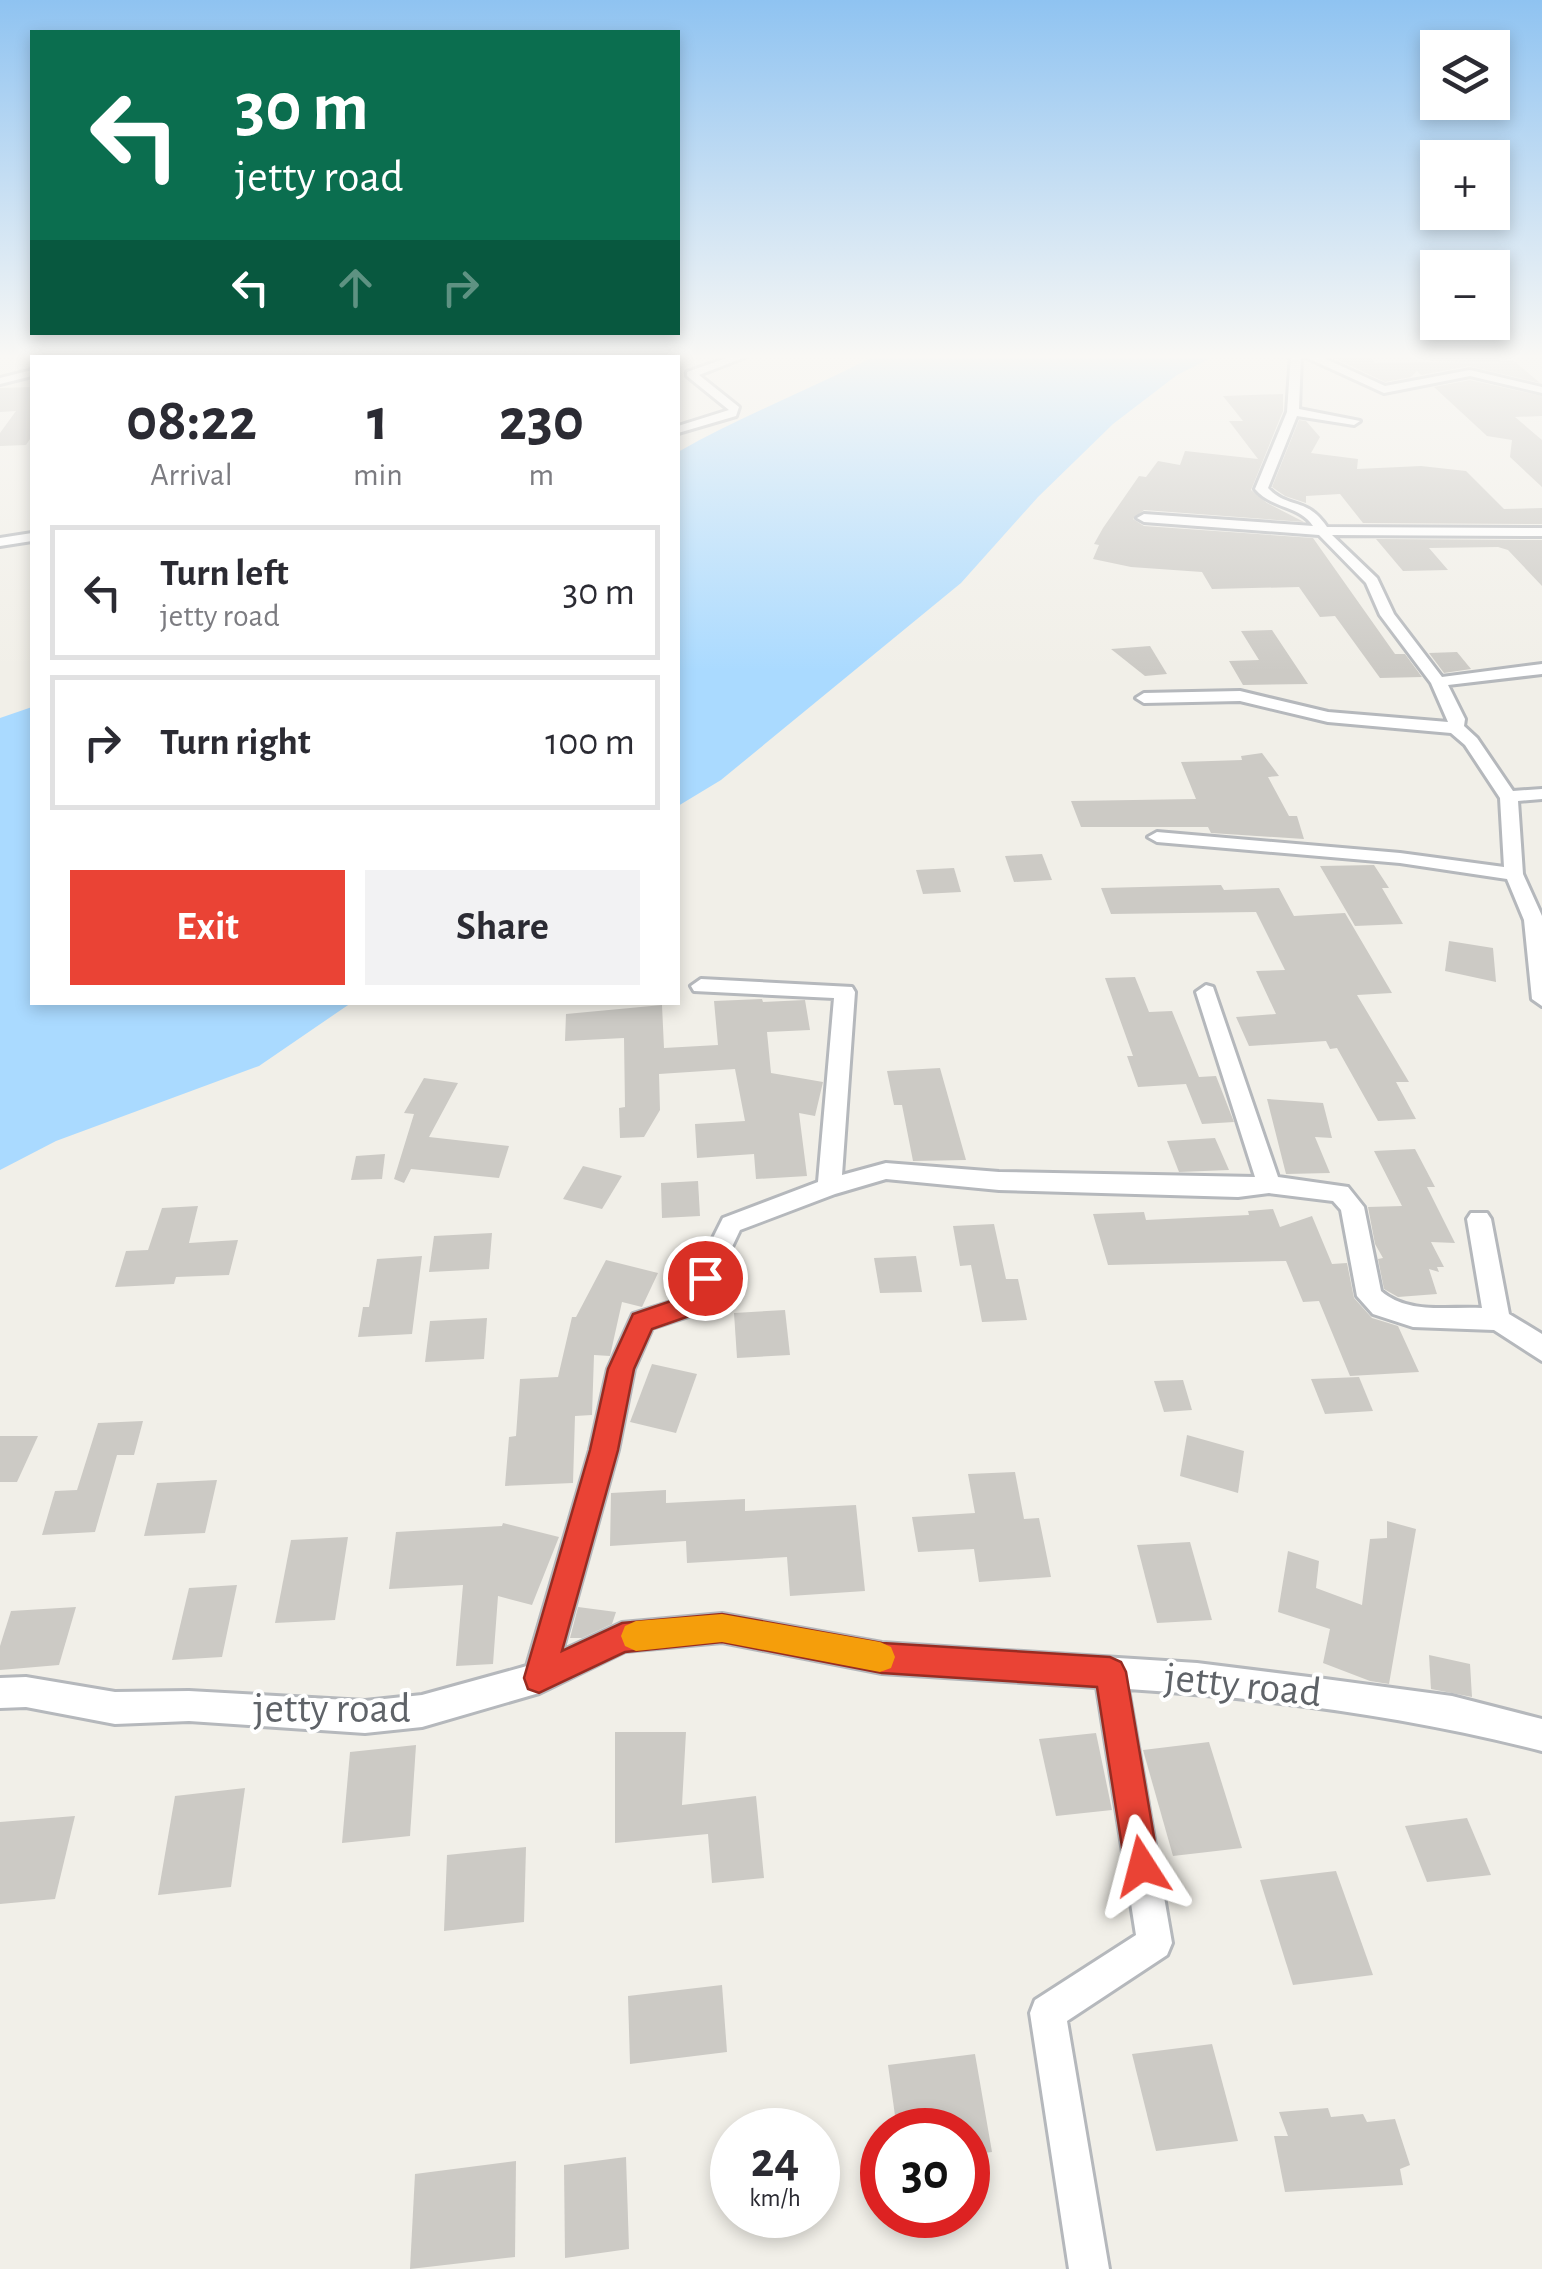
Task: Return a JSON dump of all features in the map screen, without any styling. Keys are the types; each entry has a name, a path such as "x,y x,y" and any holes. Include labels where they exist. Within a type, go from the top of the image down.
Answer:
{"street":[{"path":"1273,460 1261,488 1271,499 1310,510 1324,531 1372,581 1387,615 1438,682 1457,719 1455,728"},
{"path":"1144,518 1324,531 1542,532"},
{"path":"0,542 30,538"},
{"path":"1438,682 1542,669"},
{"path":"1144,698 1240,696 1328,717 1455,728 1464,734 1499,788 1509,796 1542,794"},
{"path":"1509,796 1514,874 1534,920 1542,999"},
{"path":"1157,838 1400,858 1514,874"},
{"path":"701,986 845,992 829,1187"},
{"path":"1206,992 1270,1184"},
{"path":"539,1678 604,1450 621,1369 642,1322 692,1304 731,1224 829,1187 886,1170 999,1181 1238,1188 1270,1184 1340,1193 1348,1199 1369,1296 1387,1310 1433,1318 1497,1320 1530,1338 1542,1350"},
{"path":"1479,1219 1497,1320"},
{"name":"jetty road","path":"0,1693 26,1692 115,1708 189,1706 364,1717 422,1711 539,1678 622,1637 722,1628 882,1658 1197,1678 1434,1709 1542,1736"},
{"path":"1090,2269 1048,2013 1155,1944 1110,1672"}],"water":[{"path":"680,460 1076,460 961,583 721,780 680,805"},
{"path":"30,708 30,1005 348,1005 259,1066 56,1141 0,1170 0,718"}],"building":[{"path":"1182,460 1263,460 1251,490 1304,522 1144,510 1133,519 1144,526 1313,538 1395,654 1405,654 1422,677 1380,678 1335,616 1320,617 1299,587 1212,589 1202,572 1131,567 1093,559 1099,545 1094,544 1139,476 1146,477 1158,461 1180,465"},
{"path":"1283,460 1358,460 1357,469 1421,466 1466,471 1504,509 1542,508 1542,524 1363,523 1340,494 1306,496 1306,503 1272,487"},
{"path":"1513,460 1542,460 1542,487"},
{"path":"1376,539 1542,540 1542,586 1508,550 1498,547 1429,548 1448,570 1403,571"},
{"path":"1272,630 1308,684 1243,685 1229,661 1259,660 1241,631"},
{"path":"1150,646 1167,674 1145,676 1111,649"},
{"path":"1457,652 1471,669 1444,673 1429,653"},
{"path":"1262,753 1279,776 1268,777 1289,816 1297,816 1304,839 1211,833 1208,827 1081,827 1071,801 1196,799 1181,762 1242,760 1241,756"},
{"path":"1042,854 1052,880 1014,882 1005,856"},
{"path":"1374,865 1389,888 1382,888 1403,924 1355,926 1320,866"},
{"path":"954,868 961,892 923,894 916,870"},
{"path":"1221,885 1224,890 1279,888 1294,916 1345,913 1392,993 1357,995 1409,1082 1396,1082 1416,1119 1378,1121 1337,1048 1330,1049 1326,1041 1249,1046 1236,1017 1276,1014 1256,971 1285,970 1256,912 1111,914 1101,888"},
{"path":"1449,941 1493,948 1496,982 1445,971"},
{"path":"1135,977 1149,1012 1172,1011 1199,1077 1216,1076 1234,1122 1202,1124 1186,1084 1138,1087 1127,1056 1133,1056 1105,978"},
{"path":"805,1000 810,1030 767,1032 771,1073 823,1082 815,1116 799,1113 807,1176 756,1179 754,1154 697,1158 695,1124 745,1121 735,1069 659,1074 660,1110 644,1137 620,1138 619,1108 625,1107 624,1038 565,1041 566,1014 662,1005 664,1048 718,1045 714,1001"},
{"path":"940,1068 966,1160 913,1161 902,1105 894,1105 887,1071"},
{"path":"424,1078 458,1083 429,1137 509,1146 499,1178 411,1169 404,1183 394,1179 414,1114 404,1113"},
{"path":"1267,1099 1323,1103 1332,1138 1315,1137 1330,1173 1286,1174"},
{"path":"1215,1138 1229,1170 1179,1172 1167,1141"},
{"path":"1415,1149 1435,1187 1427,1187 1455,1243 1431,1242 1444,1267 1437,1267 1439,1272 1429,1269 1437,1294 1398,1297 1384,1289 1378,1259 1383,1258 1375,1244 1368,1207 1402,1206 1374,1151"},
{"path":"385,1154 382,1179 351,1180 356,1156"},
{"path":"583,1166 622,1176 602,1209 563,1199"},
{"path":"698,1181 700,1216 662,1218 661,1183"},
{"path":"198,1206 189,1243 238,1240 229,1275 176,1277 174,1284 115,1287 126,1251 148,1250 162,1208"},
{"path":"1273,1209 1280,1227 1312,1216 1332,1264 1347,1263 1354,1298 1372,1318 1398,1326 1419,1372 1350,1376 1319,1301 1303,1302 1286,1261 1108,1265 1093,1214 1144,1212 1146,1220 1249,1215 1248,1211"},
{"path":"994,1224 1006,1279 1018,1279 1027,1320 982,1322 971,1265 960,1266 953,1226"},
{"path":"492,1233 489,1269 429,1272 434,1236"},
{"path":"422,1256 412,1334 358,1337 363,1307 369,1307 377,1259"},
{"path":"916,1256 922,1292 880,1293 874,1258"},
{"path":"606,1260 658,1273 642,1307 622,1302 610,1356 594,1355 592,1415 575,1416 573,1483 505,1486 509,1437 516,1436 520,1379 558,1377 572,1317 576,1317"},
{"path":"785,1310 790,1355 737,1358 734,1313"},
{"path":"487,1318 484,1359 425,1362 430,1321"},
{"path":"652,1364 697,1374 676,1433 630,1422"},
{"path":"1359,1377 1373,1411 1325,1414 1311,1379"},
{"path":"1183,1380 1192,1410 1164,1412 1154,1381"},
{"path":"143,1421 134,1455 117,1455 95,1532 42,1535 55,1491 77,1490 98,1423"},
{"path":"1187,1435 1244,1451 1238,1493 1180,1476"},
{"path":"0,1436 38,1436 17,1482 0,1482"},
{"path":"1015,1472 1024,1519 1039,1518 1051,1577 979,1582 974,1549 918,1552 912,1517 975,1513 968,1474"},
{"path":"217,1480 205,1533 144,1536 157,1483"},
{"path":"666,1490 666,1503 745,1499 745,1511 856,1505 865,1591 790,1596 787,1557 687,1563 686,1541 610,1546 611,1493"},
{"path":"1387,1521 1416,1529 1389,1684 1323,1663 1330,1629 1278,1612 1288,1551 1319,1561 1316,1588 1362,1605 1370,1539 1387,1538"},
{"path":"503,1523 559,1537 532,1605 498,1596 493,1664 456,1666 463,1585 389,1589 396,1532"},
{"path":"348,1537 335,1620 275,1623 291,1540"},
{"path":"1190,1542 1212,1620 1157,1623 1137,1545"},
{"path":"237,1585 222,1657 172,1660 189,1588"},
{"path":"76,1607 59,1665 0,1670 0,1646 11,1611"},
{"path":"578,1607 616,1612 612,1624 582,1638 570,1638"},
{"path":"1429,1655 1470,1664 1472,1697 1431,1689"},
{"path":"615,1732 686,1732 682,1805 756,1796 764,1878 712,1883 708,1834 615,1843"},
{"path":"1096,1733 1112,1810 1056,1816 1039,1739"},
{"path":"1209,1742 1242,1848 1173,1856 1143,1750"},
{"path":"416,1745 410,1836 342,1843 350,1752"},
{"path":"245,1788 231,1887 158,1895 175,1796"},
{"path":"75,1816 55,1899 0,1904 0,1822"},
{"path":"1467,1818 1491,1875 1427,1882 1405,1826"},
{"path":"526,1847 524,1922 444,1931 447,1855"},
{"path":"1336,1871 1373,1975 1293,1985 1260,1880"},
{"path":"722,1985 727,2052 630,2064 628,1996"},
{"path":"1212,2044 1238,2141 1156,2151 1132,2054"},
{"path":"975,2054 984,2108 894,2108 888,2065"},
{"path":"1328,2108 1331,2117 1363,2114 1367,2122 1395,2119 1410,2165 1400,2169 1403,2185 1285,2192 1274,2136 1288,2136 1279,2112"},
{"path":"626,2157 629,2249 565,2258 564,2165"},
{"path":"516,2161 515,2257 410,2269 415,2174"}],"slow traffic":[{"path":"636,1636 722,1628 880,1657"}],"route":[{"path":"705,1278 692,1304 642,1322 621,1369 604,1450 539,1678 622,1637 722,1628 882,1658 1110,1672 1142,1866"}]}
